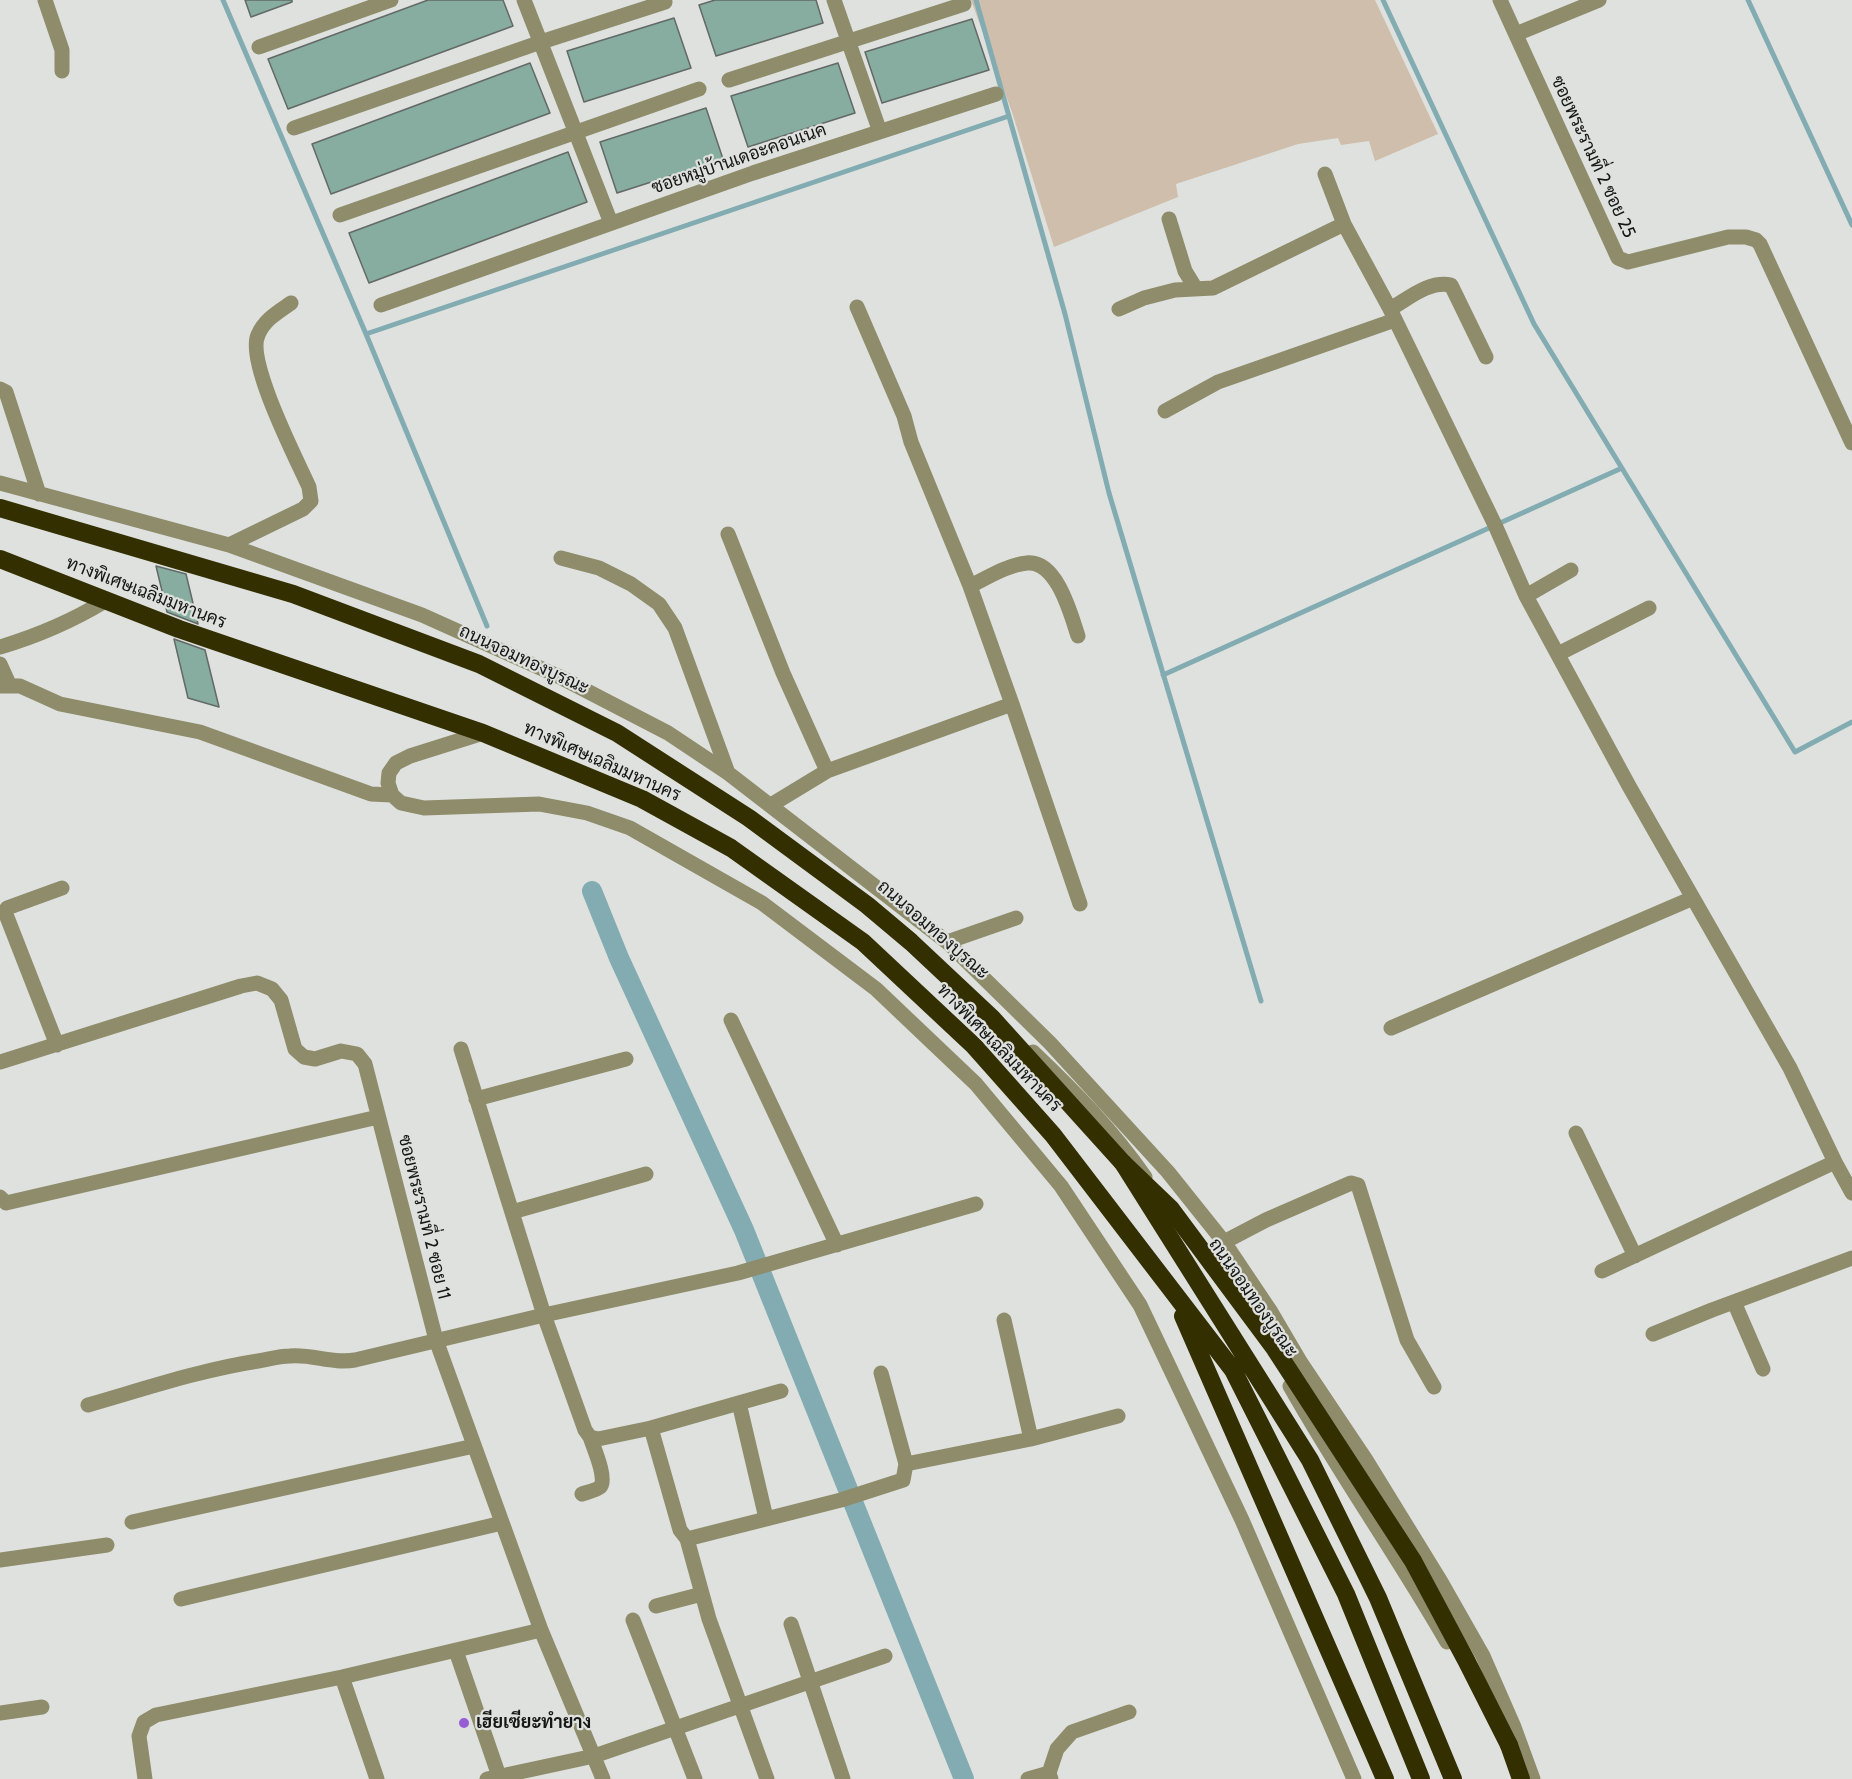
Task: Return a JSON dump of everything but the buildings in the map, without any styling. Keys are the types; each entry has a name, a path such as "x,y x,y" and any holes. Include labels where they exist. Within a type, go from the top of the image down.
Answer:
{"highway":[{"name":"ทางพิเศษเฉลิมมหานคร","path":"0,508 292,594 479,664 617,732 748,818 867,905 911,942 992,1018 1123,1163"},
{"name":"ทางพิเศษเฉลิมมหานคร","path":"0,559 179,630 483,733 642,799 731,848 863,942 974,1046 1053,1134 1170,1287"},
{"path":"1123,1163 1310,1460 1378,1598 1453,1779"},
{"path":"1123,1163 1171,1209 1275,1349 1413,1561 1488,1702 1509,1745 1521,1779"},
{"path":"1170,1287 1385,1779"},
{"path":"1170,1287 1233,1370 1346,1594 1421,1779"}],"street":[{"path":"45,0 62,50 62,71"},
{"path":"259,47 391,0"},
{"path":"524,0 611,223"},
{"path":"834,0 880,132"},
{"name":"ซอยพระรามที่ 2 ซอย 25","path":"1500,0 1618,258 1628,262 1728,237 1746,237 1756,240 1760,244 1852,443"},
{"path":"1516,34 1599,0"},
{"path":"294,129 541,42 664,2"},
{"path":"729,80 964,3"},
{"path":"340,215 699,89"},
{"name":"ซอยหมู่บ้านเดอะคอนเนค","path":"381,305 753,173 996,94"},
{"path":"1325,174 1344,224 1392,315 1495,525 1526,596 1626,781 1790,1068 1852,1193"},
{"path":"1169,219 1185,271 1196,289"},
{"path":"1119,309 1144,298 1175,290 1213,288 1344,224"},
{"path":"1165,411 1218,382 1392,315 1426,288 1444,284 1451,285 1486,357"},
{"path":"229,545 303,509 311,501 309,487 263,381 255,348 257,336 266,321 291,303"},
{"path":"857,307 904,416 911,442 970,586 1080,904"},
{"path":"0,389 6,392 39,494"},
{"name":"ถนนจอมทองบูรณะ","path":"0,483 229,545 422,615 537,667 668,733 728,773 947,942 1050,1043 1168,1172 1224,1242 1366,1460 1441,1582 1483,1656 1514,1727 1533,1779"},
{"name":"ถนนจอมทองบูรณะ","path":"0,501 110,533 311,597 368,616 496,665 609,722 756,813 843,879 972,987 1025,1045 1076,1093 1129,1153 1245,1319 1288,1383 1426,1606 1482,1704 1515,1779"},
{"path":"728,534 783,673 827,771"},
{"path":"561,558 599,568 631,584 659,604 675,628 728,773"},
{"path":"970,586 1006,569 1029,562 1041,567 1054,578 1062,591 1078,636"},
{"path":"1526,596 1572,570"},
{"path":"0,647 40,634 82,615 105,601"},
{"path":"1558,654 1649,608"},
{"path":"0,664 5,686 20,686 60,704 200,732 371,794 392,795"},
{"path":"771,805 827,771 1012,704"},
{"path":"483,733 410,756 396,763 389,773 388,783 392,795 400,803 424,808 539,804 586,813 630,828 762,903 876,989 976,1084 1061,1186 1140,1305 1242,1521 1354,1779"},
{"path":"57,1045 5,912 6,908 62,888"},
{"path":"1391,1028 1693,898"},
{"path":"947,942 1016,918"},
{"name":"ซอยพระรามที่ 2 ซอย 11","path":"0,1062 241,986 258,983 272,989 280,1000 295,1049 304,1057 315,1059 341,1052 357,1054 365,1064 436,1340 541,1630 603,1779"},
{"path":"732,1020 837,1245"},
{"path":"461,1049 544,1315 602,1472 603,1483 600,1487 582,1494"},
{"path":"476,1099 626,1059"},
{"path":"3,1200 378,1117"},
{"path":"1576,1133 1635,1256"},
{"path":"1602,1271 1835,1161"},
{"path":"512,1212 646,1174"},
{"path":"1224,1242 1266,1220 1351,1183 1358,1185 1407,1340 1434,1387"},
{"path":"88,1406 222,1367 290,1356 308,1356 343,1362 738,1273 975,1204"},
{"path":"1653,1334 1852,1258"},
{"path":"1734,1302 1763,1369"},
{"path":"1004,1320 1031,1439"},
{"path":"687,1539 841,1500 903,1480 906,1464 880,1373"},
{"path":"590,1437 598,1439 651,1428 781,1391"},
{"path":"739,1403 766,1518"},
{"path":"906,1464 1031,1439 1118,1416"},
{"path":"651,1428 680,1530 687,1539 710,1619 767,1779"},
{"path":"132,1522 474,1446"},
{"path":"181,1599 502,1523"},
{"path":"0,1560 107,1545"},
{"path":"656,1606 702,1594"},
{"path":"633,1620 695,1779"},
{"path":"791,1624 843,1779"},
{"path":"145,1779 139,1736 144,1722 156,1715 342,1677 541,1630"},
{"path":"456,1651 495,1778 594,1756 885,1656"},
{"path":"342,1677 377,1779"},
{"path":"0,1713 42,1707"},
{"path":"1028,1779 1050,1776 1057,1749 1072,1732 1129,1712"}],"shaded area":[{"path":"971,0 1375,0 1438,134 1375,161 1369,141 1341,145 1338,138 1298,144 1176,184 1178,197 1054,247 1012,112"}],"waterway":[{"path":"223,0 366,334 487,626"},
{"path":"976,0 1065,314 1109,493 1261,1001"},
{"path":"1383,0 1534,324 1795,752 1852,722"},
{"path":"1748,0 1852,225"},
{"path":"366,334 1009,116"},
{"path":"1163,675 1622,468"},
{"path":"592,891 619,958 744,1230 964,1779"}],"place":[{"name":"เฮียเซียะทำยาง","path":"464,1723"}]}
